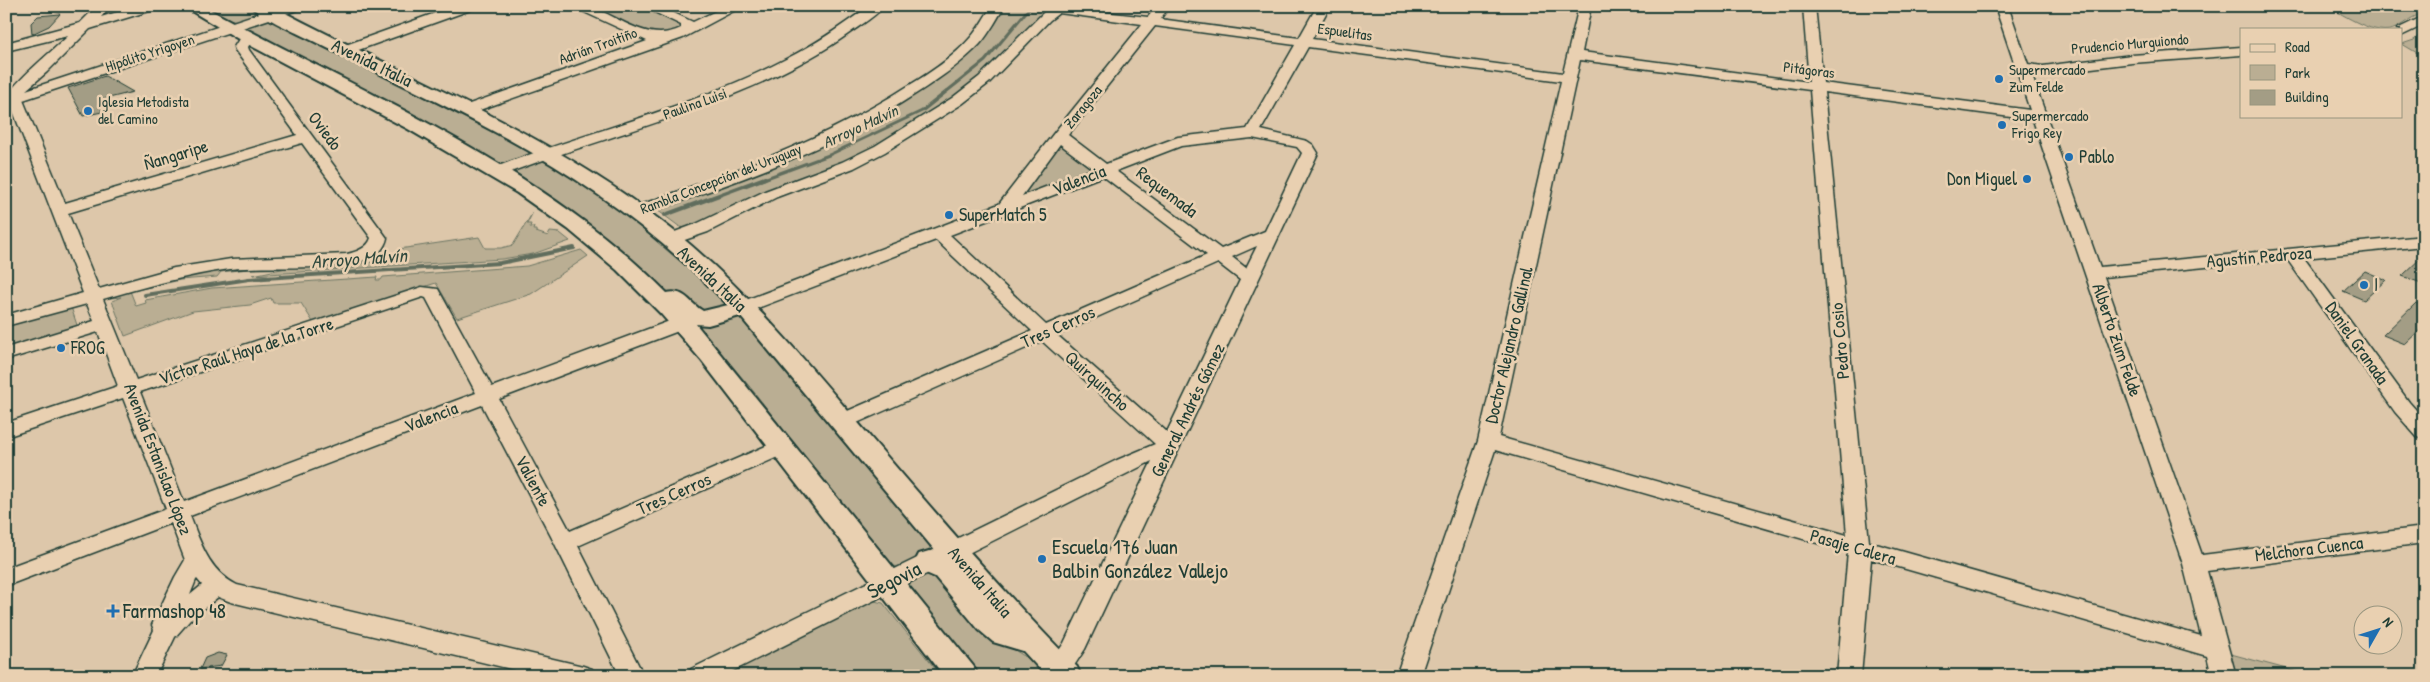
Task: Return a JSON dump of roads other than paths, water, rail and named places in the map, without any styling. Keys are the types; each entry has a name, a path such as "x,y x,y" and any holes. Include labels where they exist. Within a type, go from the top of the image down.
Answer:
{"main road":[{"name":"Avenida Italia","path":"191,6 499,172 561,214 643,282 682,323 748,401 886,584 963,676"},
{"name":"Avenida Italia","path":"266,10 466,110 545,152 596,183 670,240 708,272 744,307 843,422 941,556 938,564 945,569 990,622 1004,634 1035,643 1062,672"},
{"path":"643,282 667,290 695,317 716,316 744,307"}],"street":[{"path":"10,99 34,74 42,70 105,6"},
{"path":"6,47 151,6"},
{"name":"Hipólito Yrigoyen","path":"10,99 70,79 238,32 266,10 295,6"},
{"path":"345,50 468,6"},
{"path":"577,6 649,38 669,38"},
{"path":"648,6 687,23 689,28 686,31"},
{"name":"Adrián Troitiño","path":"466,110 669,38 737,6"},
{"name":"Paulina Luisi","path":"499,172 545,152 661,117 745,85 821,46 878,6"},
{"name":"Rambla Concepción del Uruguay","path":"634,212 801,149 894,102 937,74 962,52 990,23 999,6"},
{"name":"Zaragoza","path":"1004,209 1059,136 1164,6"},
{"path":"1252,133 1324,6"},
{"name":"Doctor Alejandro Gallinal","path":"1408,676 1488,441 1585,6"},
{"name":"Pedro Cosio","path":"1809,6 1818,87 1860,561 1849,676"},
{"name":"Alberto Zum Felde","path":"2001,6 2194,564 2224,676"},
{"name":"Rambla Concepción del Uruguay","path":"670,240 702,228 771,194 848,165 880,149 957,101 984,80 1056,8"},
{"name":"Espuelitas","path":"1056,8 1570,78"},
{"path":"2402,31 2424,20"},
{"name":"Oviedo","path":"92,296 158,277 208,267 347,259 375,248 379,238 304,138 242,50 238,32"},
{"name":"Prudencio Murguiondo","path":"2022,68 2043,70 2132,59 2240,51"},
{"name":"Pitágoras","path":"1575,56 2038,116"},
{"path":"42,70 42,76 45,78 70,79"},
{"name":"Avenida Estanislao López","path":"10,99 60,210 197,561 216,586"},
{"name":"Valencia","path":"744,307 1178,142 1252,133 1302,144 1308,148"},
{"name":"Requemada","path":"1059,136 1250,279"},
{"name":"Ñangaripe","path":"60,210 304,138"},
{"name":"General Andrés Gómez","path":"1062,672 1273,233 1310,153 1308,148"},
{"name":"Tres Cerros","path":"843,422 1273,233"},
{"name":"Quirquincho","path":"939,234 1044,333 1170,446"},
{"name":"Agustín Pedroza","path":"2094,273 2424,241"},
{"name":"Daniel Granada","path":"2292,254 2402,407 2424,432"},
{"name":"Víctor Raúl Haya de la Torre","path":"6,430 428,291"},
{"name":"Valiente","path":"428,291 432,293 565,542 632,676"},
{"path":"6,321 92,296"},
{"name":"Valencia","path":"179,512 682,323"},
{"path":"6,354 104,324"},
{"name":"Pasaje Calera","path":"1488,441 2218,650"},
{"name":"Segovia","path":"700,676 1124,465 1170,446"},
{"name":"Tres Cerros","path":"565,542 782,447"},
{"path":"6,577 179,512"},
{"name":"Melchora Cuenca","path":"2194,564 2424,535"},
{"path":"166,631 164,625 186,577 197,561"},
{"path":"144,676 166,631 182,614 216,586 231,593 583,676"}],"waterway":[{"name":"Arroyo Malvín","path":"761,180 829,155 922,111 985,61 1031,6"},
{"name":"Arroyo Malvín","path":"665,215 765,178"},
{"name":"Arroyo Malvín","path":"145,295 249,279 500,263 574,248"}],"place":[{"name":"Supermercado Zum Felde","path":"1999,79"},
{"name":"Iglesia Metodista del Camino","path":"88,111"},
{"name":"Supermercado Frigo Rey","path":"2002,125"},
{"name":"Pablo","path":"2069,157"},
{"name":"Don Miguel","path":"2027,179"},
{"name":"SuperMatch 5","path":"949,215"},
{"name":"I","path":"2364,285"},
{"name":"FROG","path":"61,348"},
{"name":"Escuela 176 Juan Balbin González Vallejo","path":"1042,559"},
{"name":"Farmashop 48","path":"113,611"}]}
